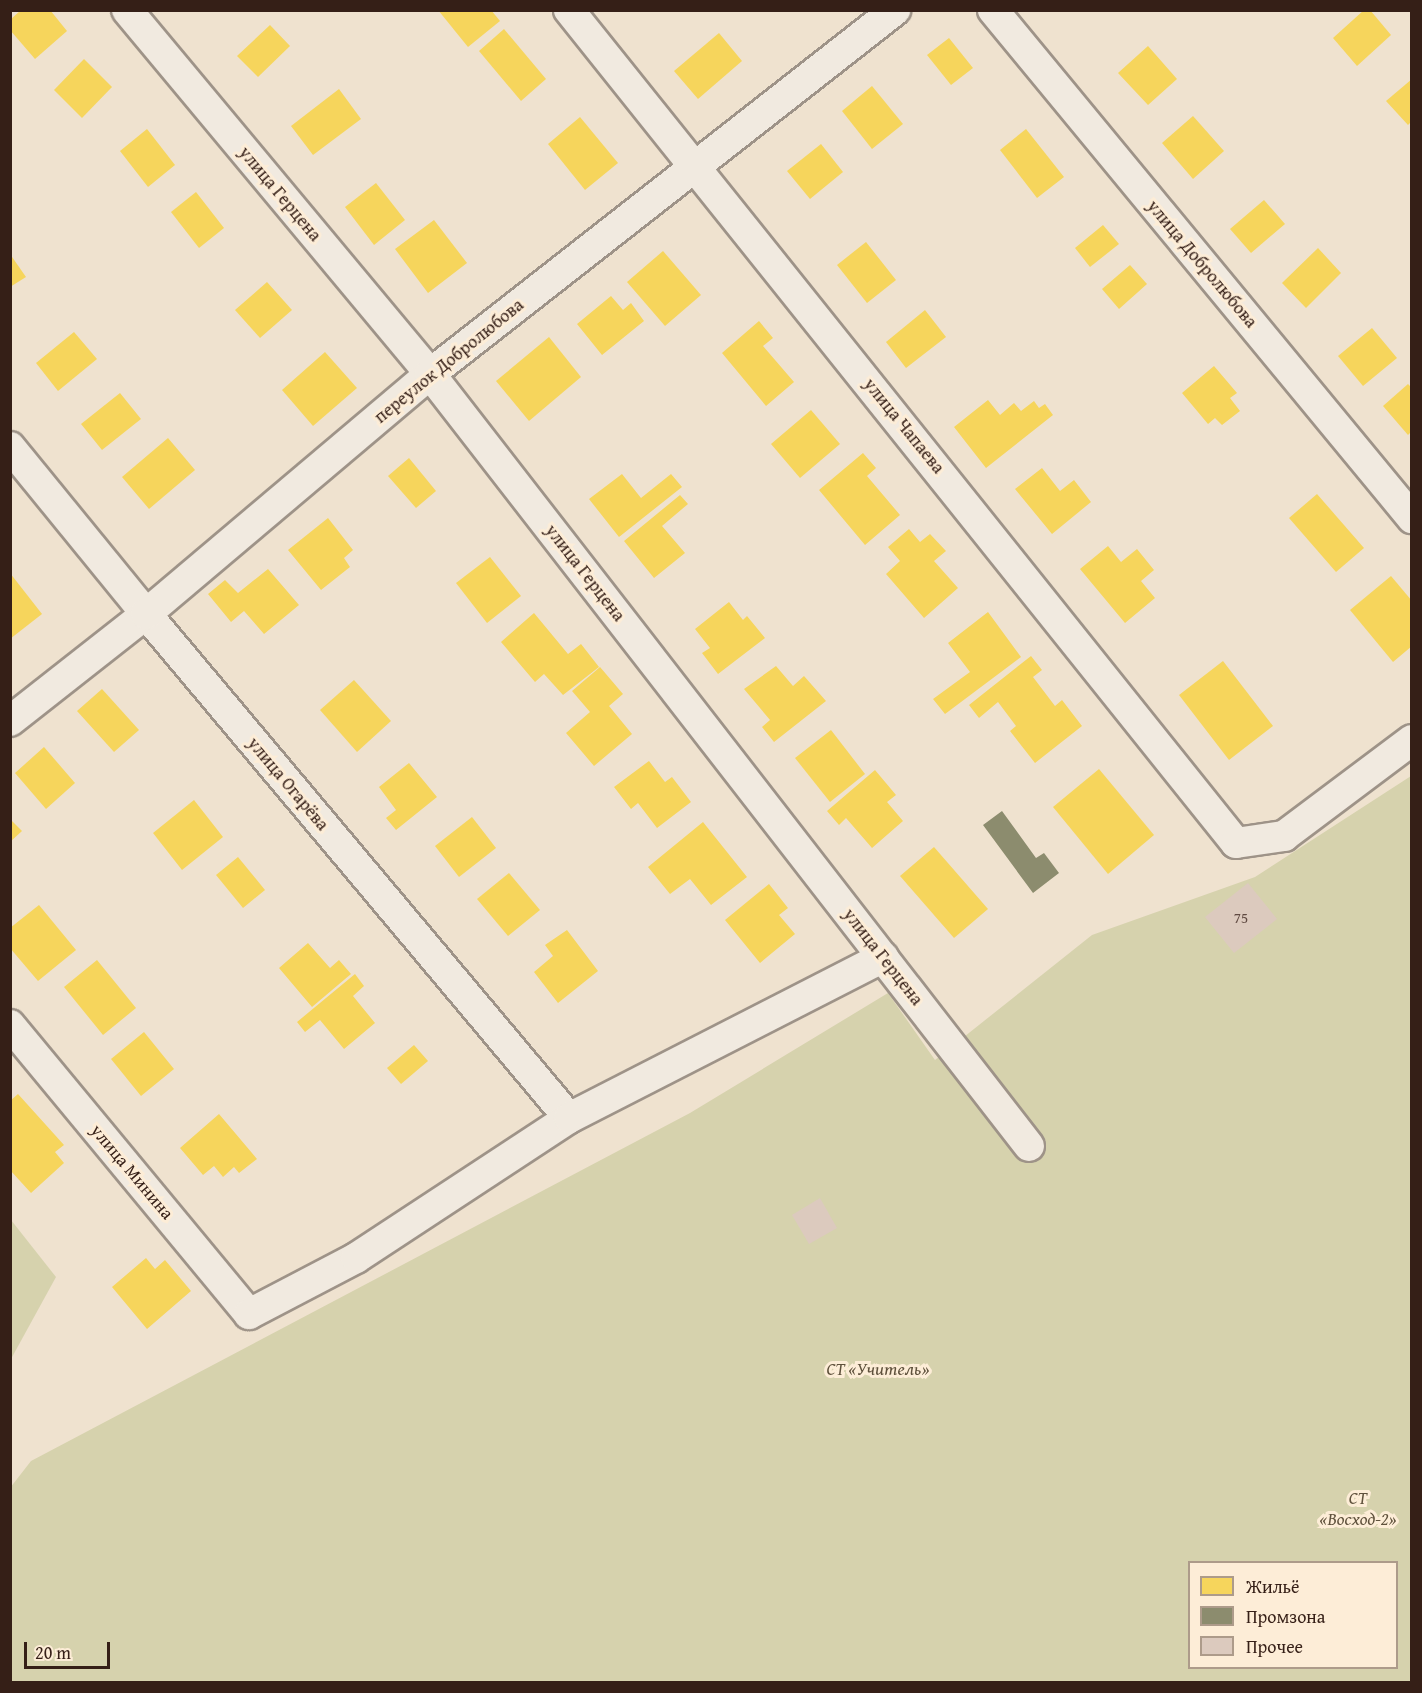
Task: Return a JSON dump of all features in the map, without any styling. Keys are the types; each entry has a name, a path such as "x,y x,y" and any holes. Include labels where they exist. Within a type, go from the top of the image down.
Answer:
{"street":[{"name":"улица Герцена","path":"127,10 430,374 1029,1146"},
{"name":"улица Чапаева","path":"569,10 1236,843 1284,836 1412,740"},
{"name":"переулок Добролюбова","path":"10,721 146,614 430,374 895,10"},
{"name":"улица Добролюбова","path":"993,10 1412,518"},
{"name":"улица Огарёва","path":"10,447 146,614 569,1118"},
{"path":"569,1118 883,957"},
{"name":"улица Минина","path":"10,1025 249,1314 356,1258 569,1118"}],"green space":[{"name":"СТ «Учитель»","path":"1411,776 1411,1682 11,1682 10,1488 31,1461 690,1113 888,993 935,1060 1092,935 1255,877"},
{"path":"11,1220 56,1277 11,1359"}],"building: Жильё":[{"path":"21,10 50,10 67,31 35,59 10,30 10,20"},
{"path":"438,10 491,10 500,21 468,47"},
{"path":"1364,10 1370,10 1391,35 1357,66 1333,38"},
{"path":"270,25 290,46 258,77 237,56"},
{"path":"504,29 546,79 521,101 479,51"},
{"path":"719,33 742,61 698,99 674,71"},
{"path":"949,38 973,68 951,85 927,55"},
{"path":"1148,46 1177,79 1148,105 1118,73"},
{"path":"84,59 112,87 82,118 54,90"},
{"path":"1412,79 1412,121 1408,125 1386,101"},
{"path":"872,86 903,124 872,149 842,111"},
{"path":"339,89 361,119 313,155 291,126"},
{"path":"1193,116 1224,151 1193,179 1162,143"},
{"path":"580,117 618,163 585,190 548,144"},
{"path":"147,129 175,165 148,187 120,151"},
{"path":"1026,129 1064,177 1037,198 1000,150"},
{"path":"821,144 843,172 810,199 787,171"},
{"path":"376,183 405,220 374,245 345,207"},
{"path":"196,192 224,228 199,248 171,212"},
{"path":"1264,200 1285,224 1251,253 1230,229"},
{"path":"434,220 467,263 428,293 395,249"},
{"path":"1103,225 1119,244 1090,267 1075,248"},
{"path":"866,242 896,280 867,303 837,265"},
{"path":"1318,248 1341,273 1306,308 1282,283"},
{"path":"663,251 701,295 665,326 627,282"},
{"path":"10,254 26,277 10,287"},
{"path":"1130,265 1147,284 1119,309 1102,289"},
{"path":"267,282 292,310 260,338 235,310"},
{"path":"611,296 623,310 631,303 644,321 602,355 577,324"},
{"path":"925,310 946,337 906,368 886,342"},
{"path":"759,321 773,338 763,346 794,382 766,406 722,353"},
{"path":"1372,328 1397,358 1363,386 1338,356"},
{"path":"74,332 97,359 58,391 36,363"},
{"path":"549,337 581,377 529,421 496,381"},
{"path":"325,352 357,388 313,426 282,390"},
{"path":"1214,366 1237,393 1230,398 1240,411 1222,425 1215,418 1208,424 1182,393"},
{"path":"1408,384 1412,388 1412,431 1408,435 1383,406"},
{"path":"120,393 141,419 102,450 81,424"},
{"path":"988,400 1000,415 1014,403 1021,411 1034,401 1039,408 1045,404 1053,415 986,468 954,427"},
{"path":"811,410 840,444 800,478 771,444"},
{"path":"168,438 195,470 149,509 122,477"},
{"path":"863,453 876,468 867,476 900,515 865,545 819,490"},
{"path":"409,458 436,491 416,508 388,476"},
{"path":"1042,468 1060,491 1074,480 1091,502 1052,534 1015,489"},
{"path":"622,474 641,498 671,474 682,487 619,537 589,499"},
{"path":"1317,494 1364,548 1336,572 1289,518"},
{"path":"680,495 688,504 662,526 685,553 654,578 624,541"},
{"path":"328,518 353,550 344,558 350,567 321,590 288,550"},
{"path":"909,529 920,542 930,534 946,551 934,561 958,588 924,618 886,574 900,561 888,547"},
{"path":"1108,546 1121,562 1137,549 1154,570 1141,581 1155,598 1125,623 1080,569"},
{"path":"490,557 521,596 487,623 456,583"},
{"path":"268,569 299,605 264,634 244,611 231,622 208,594 225,580 238,593"},
{"path":"10,573 42,614 10,639"},
{"path":"1391,576 1412,601 1412,646 1393,662 1350,610"},
{"path":"729,602 743,620 747,616 765,638 718,674 702,653 710,648 695,629"},
{"path":"988,612 1021,657 945,714 933,699 970,672 948,643"},
{"path":"534,613 568,654 581,644 599,667 563,695 544,674 535,682 501,642"},
{"path":"1031,656 1042,670 1033,677 1055,706 1062,700 1082,726 1035,763 1010,731 1016,726 998,702 979,718 969,705"},
{"path":"1223,661 1273,726 1229,760 1179,695"},
{"path":"776,666 793,686 804,676 826,701 774,742 762,727 770,720 744,689"},
{"path":"600,667 623,694 609,706 632,734 594,766 566,733 590,712 572,691"},
{"path":"354,680 391,721 357,752 320,710"},
{"path":"102,689 139,730 114,752 77,711"},
{"path":"831,730 865,774 830,802 795,758"},
{"path":"44,747 75,783 46,809 15,773"},
{"path":"649,761 665,782 672,777 691,802 657,828 638,803 631,809 614,787"},
{"path":"409,763 437,797 396,830 386,818 396,810 379,787"},
{"path":"1099,769 1154,835 1108,874 1053,807"},
{"path":"875,770 896,795 887,802 903,821 872,848 846,818 839,825 827,811"},
{"path":"194,800 223,837 182,870 153,833"},
{"path":"472,817 496,848 459,877 435,846"},
{"path":"10,819 22,831 10,842"},
{"path":"703,822 747,877 711,905 690,879 670,894 648,867"},
{"path":"934,847 988,909 954,938 900,876"},
{"path":"238,857 265,890 243,908 216,875"},
{"path":"509,873 540,910 508,936 477,899"},
{"path":"769,884 788,908 779,915 795,934 760,963 725,920"},
{"path":"39,905 76,950 38,981 10,948 10,928"},
{"path":"567,930 598,971 558,1003 534,972 553,956 545,945"},
{"path":"308,943 330,968 339,960 351,974 312,1007 279,968"},
{"path":"97,960 136,1008 103,1035 64,987"},
{"path":"355,974 364,986 353,996 375,1023 344,1049 320,1020 305,1032 297,1022"},
{"path":"144,1032 174,1069 141,1096 111,1059"},
{"path":"414,1045 428,1061 401,1084 387,1068"},
{"path":"18,1094 64,1145 55,1152 64,1163 31,1193 10,1170 10,1101"},
{"path":"219,1114 257,1159 239,1173 234,1167 223,1177 214,1166 203,1175 180,1148"},
{"path":"146,1258 155,1269 165,1260 191,1291 147,1329 112,1287"}],"building: Промзона":[{"path":"1002,811 1036,858 1044,853 1059,873 1033,893 983,825"}],"building: Прочее":[{"path":"1248,883 1277,919 1234,953 1205,917"},
{"path":"820,1198 837,1228 809,1244 792,1215"}],"park label":[{"name":"СТ «Восход-2»","path":"1358,1509"}]}
